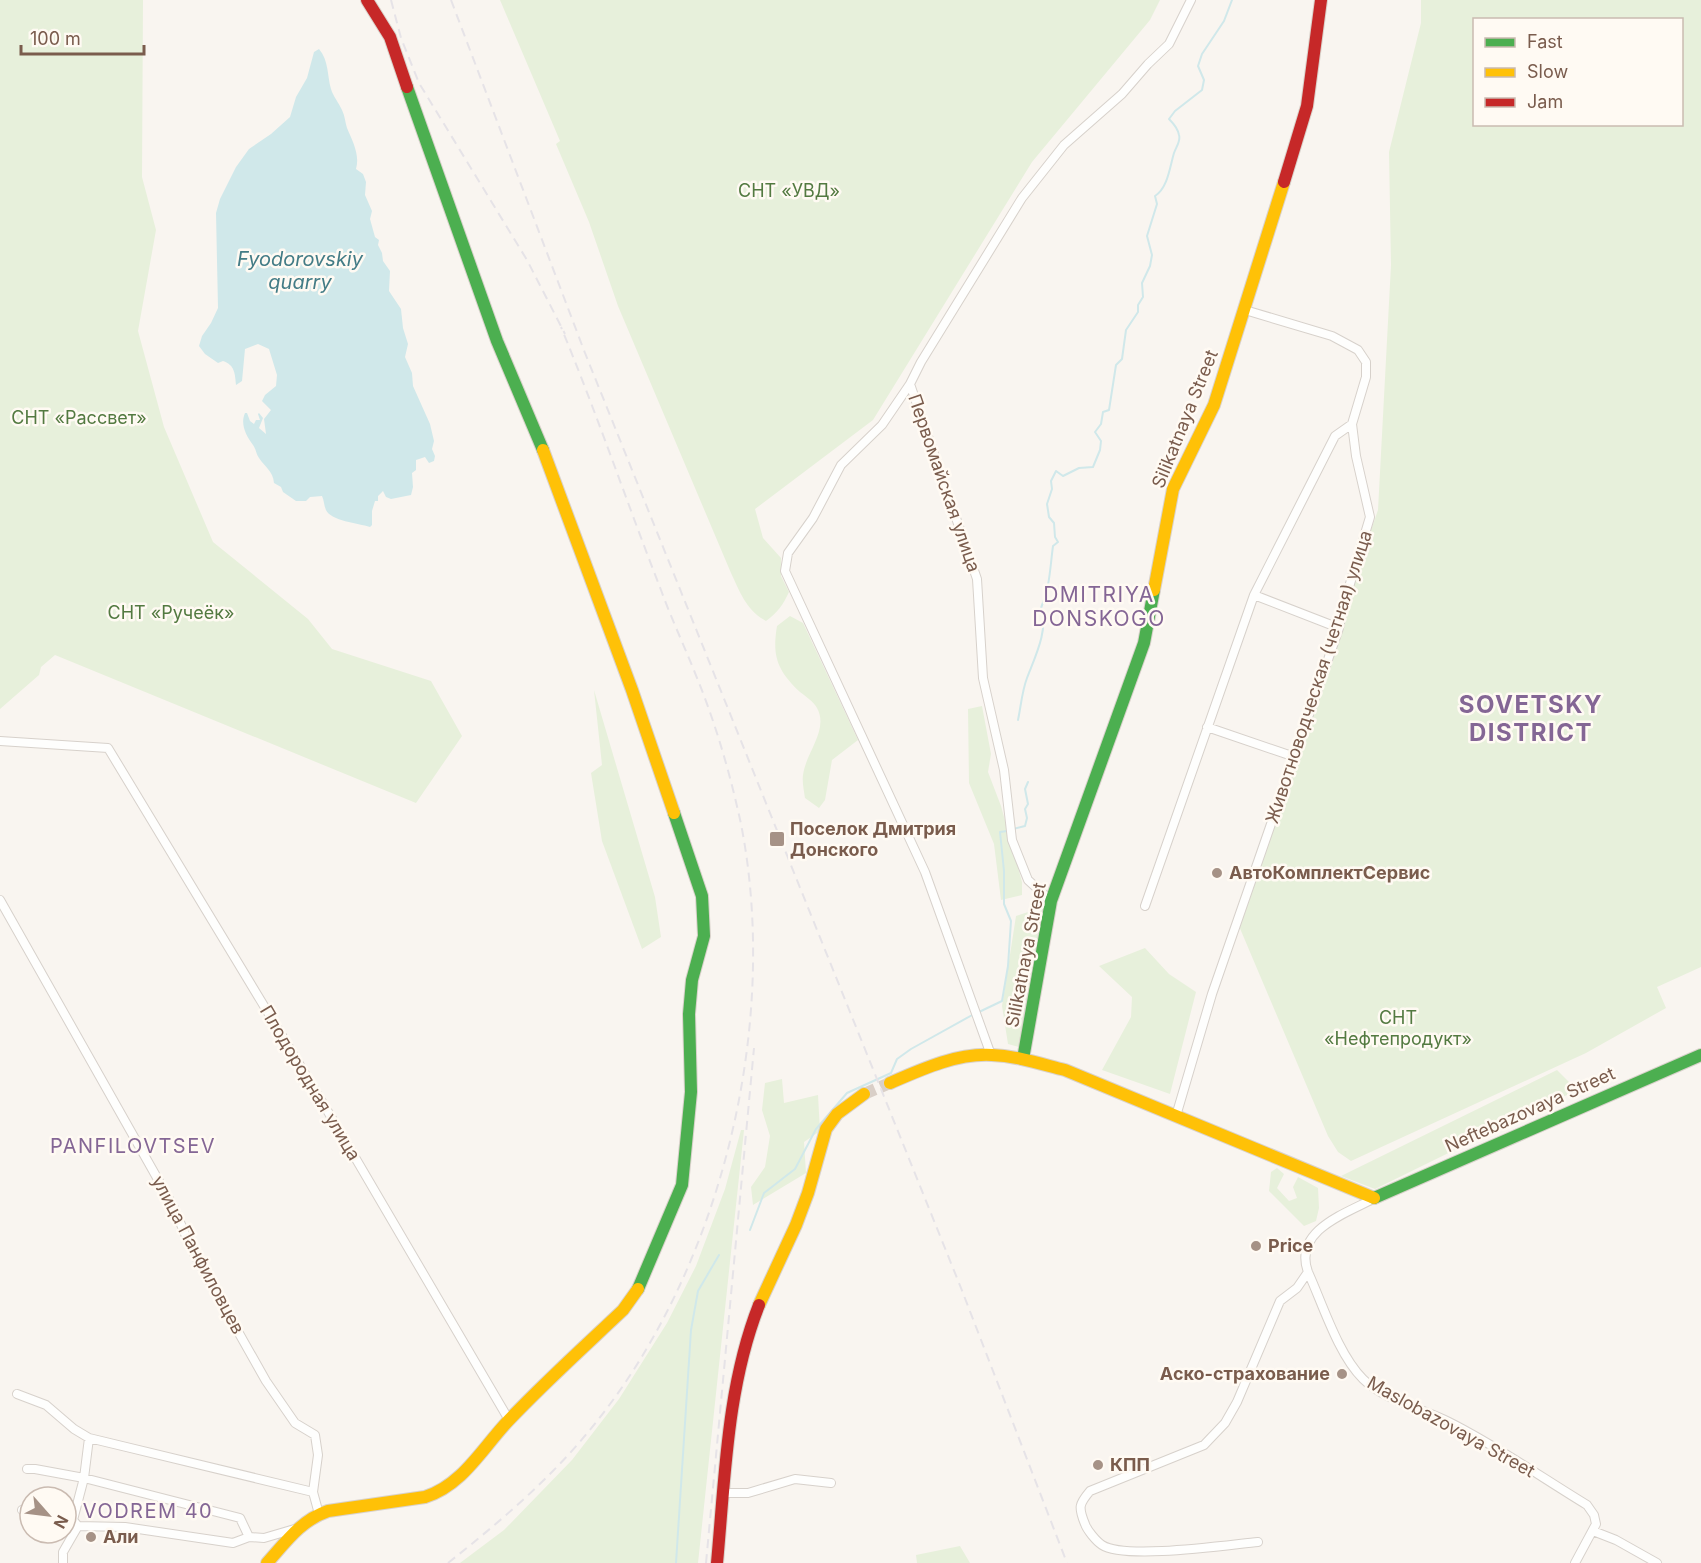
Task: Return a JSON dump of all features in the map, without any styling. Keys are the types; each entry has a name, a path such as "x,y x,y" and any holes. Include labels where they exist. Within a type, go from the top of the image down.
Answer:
{"street":[{"path":"267,1563 298,1528 319,1514 328,1510 356,1509 425,1497 438,1493 461,1476 509,1420 623,1310 639,1288 682,1185 691,1092 689,1014 692,980 704,936 705,922 702,896 632,690 557,485 497,342 390,37 368,0"},
{"name":"Первомайская улица","path":"1051,902 1028,880 1012,840 1004,770 983,678 977,579 910,384 921,362 1022,198 1064,144 1122,94 1169,44 1191,0"},
{"name":"Silikatnaya Street","path":"1023,1059 1051,902 1144,643 1173,489 1214,405 1307,106 1321,0"},
{"name":"Животноводческая (четная) улица","path":"1176,1116 1212,994 1339,628 1370,517 1356,456 1352,424 1366,377 1366,362 1358,350 1332,336 1245,310"},
{"path":"910,384 882,425 841,465 813,518 788,553 784,571 925,872 991,1055"},
{"path":"1145,906 1254,595 1335,436 1352,424"},
{"path":"1254,595 1339,628"},
{"path":"1207,727 1295,758"},
{"name":"Плодородная улица","path":"0,741 108,748 339,1130 509,1420"},
{"name":"улица Панфиловцев","path":"0,900 173,1206 192,1250 266,1381 295,1423 315,1435 318,1455 313,1492 319,1514"},
{"path":"890,1083 964,1058 991,1055 1023,1059 1065,1070 1373,1198"},
{"name":"Neftebazovaya Street","path":"1373,1198 1701,1055"},
{"path":"717,1563 731,1416 749,1331 796,1225 808,1193 826,1129 837,1114 864,1094"},
{"name":"Maslobazovaya Street","path":"1373,1198 1333,1220 1314,1234 1304,1253 1308,1272 1356,1371 1377,1389 1478,1438 1587,1505 1596,1524 1593,1531"},
{"path":"1258,1542 1135,1553 1102,1546 1086,1528 1080,1512 1081,1501 1090,1491 1204,1445 1225,1423 1237,1402 1280,1300 1298,1288 1308,1272"},
{"path":"16,1394 46,1405 74,1430 89,1438 313,1492"},
{"path":"78,1500 84,1478 89,1438"},
{"path":"27,1469 84,1478 240,1518 249,1538"},
{"path":"723,1493 748,1493 795,1479 831,1483"},
{"path":"78,1522 233,1543 249,1538 264,1538 298,1528"},
{"path":"1575,1563 1593,1531 1616,1540 1657,1563"},
{"path":"63,1563 65,1545"}],"green space":[{"name":"СНТ «Рассвет»","path":"0,0 143,0 142,177 156,230 138,331 164,427 213,542 308,619 332,649 431,681 462,736 416,803 55,655 41,667 39,675 0,709"},
{"name":"СНТ «УВД»","path":"500,0 1160,0 1150,20 1032,162 873,420 755,509 763,538 781,558 781,576 789,592 780,608 766,621 753,612 731,573 618,306 589,222 556,144 560,141"},
{"name":"СНТ «Нефтепродукт»","path":"1421,0 1701,0 1701,967 1657,987 1666,1008 1586,1053 1351,1161 1338,1152 1328,1136 1236,919 1378,510 1391,265 1389,152 1421,23"},
{"path":"790,616 803,623 858,740 832,760 825,800 819,808 805,798 803,778 805,766 819,733 820,716 814,704 786,677 776,654 777,626"},
{"path":"594,690 655,897 661,937 642,949 602,841 591,773 602,765"},
{"path":"982,706 991,754 988,772 1001,806 1022,882 1022,895 1001,900 994,844 969,783 968,709"},
{"path":"1037,894 1047,906 1022,1048 1008,1044 1002,1006 1016,916 1031,911"},
{"path":"1145,948 1169,974 1196,992 1170,1094 1102,1070 1131,1017 1132,997 1099,966"},
{"path":"1557,1070 1577,1090 1375,1189 1341,1176"},
{"path":"782,1079 784,1103 818,1095 820,1131 804,1142 806,1173 753,1205 751,1187 765,1167 770,1136 762,1110 765,1083"},
{"path":"741,1130 744,1130 698,1563 460,1563 504,1530 572,1460 619,1399 667,1323 696,1266 725,1189"},
{"path":"1277,1168 1284,1174 1277,1188 1289,1201 1297,1198 1293,1187 1298,1177 1318,1188 1319,1208 1316,1221 1304,1226 1269,1191 1271,1172"},
{"path":"960,1546 970,1563 917,1563 916,1555"}],"water":[{"name":"Fyodorovskiy quarry","path":"319,49 326,63 332,92 343,112 355,148 356,169 363,174 366,182 365,195 372,211 370,219 375,237 379,240 378,245 383,261 390,271 389,291 401,309 408,344 405,357 412,373 413,386 430,424 434,441 432,449 435,456 434,461 429,463 425,457 416,460 416,470 412,473 411,495 391,499 386,497 383,491 378,496 378,501 375,501 370,527 333,517 326,510 322,496 310,497 306,501 296,501 274,483 270,472 258,456 246,434 243,421 247,413 254,424 256,420 260,420 259,413 263,418 259,428 266,434 264,419 271,410 262,401 265,395 276,386 277,375 269,349 258,344 245,349 242,381 236,385 232,367 223,361 218,363 205,354 199,346 218,308 216,213 220,199 236,167 249,149 290,117 296,97 307,78 314,52"}],"waterway":[{"path":"1018,720 1025,683 1042,634 1041,608 1048,585 1053,546 1058,542 1047,504 1052,489 1051,481 1056,471 1063,476 1079,468 1093,467 1100,450 1101,441 1095,432 1101,424 1103,412 1109,410 1116,365 1122,359 1126,330 1138,312 1138,305 1143,297 1142,283 1150,266 1152,255 1147,236 1157,204 1155,196 1166,182 1179,140 1178,131 1169,119 1175,111 1202,90 1204,80 1198,66 1202,54 1224,21 1232,0"},
{"path":"1013,829 1025,826 1027,818 1025,809 1028,804 1025,789 1028,782"},
{"path":"979,1012 1002,1001 1008,966 1011,921 1004,904 1004,871 1000,832 1007,831"},
{"path":"750,1230 764,1193 795,1169 816,1129 847,1093 891,1073 897,1059 911,1049 974,1014"},
{"path":"676,1563 691,1330 698,1291 719,1255"}],"tunnel":[{"path":"864,1094 890,1083"}],"railway":[{"path":"391,0 401,38 419,83 527,260 565,334"},
{"path":"451,0 585,353 961,1288 1067,1563"},
{"path":"448,1563 508,1514 563,1460 597,1421 641,1358 678,1289 708,1215 731,1138 746,1058 753,979 751,900 741,824 732,786 702,691 561,327"},
{"path":"706,1563 754,1048"}],"traffic: fast":[{"path":"407,87 497,341 543,450"},
{"path":"1023,1059 1051,901 1144,643 1154,590"},
{"path":"638,1289 682,1185 691,1092 689,1014 692,980 704,936 702,896 674,813"},
{"path":"1374,1198 1701,1055"}],"traffic: slow":[{"path":"1154,590 1173,489 1214,405 1284,182"},
{"path":"543,450 632,690 674,813"},
{"path":"890,1083 953,1059 992,1055 1029,1061 1065,1070 1374,1198"},
{"path":"759,1305 796,1225 808,1193 826,1129 837,1114 864,1094"},
{"path":"267,1563 294,1533 318,1515 328,1511 425,1497 450,1484 472,1464 523,1406 623,1310 638,1289"}],"traffic: jam":[{"path":"367,0 390,37 407,87"},
{"path":"1284,182 1307,106 1321,0"},
{"path":"717,1563 725,1465 734,1400 748,1336 759,1305"}],"place":[{"name":"Поселок Дмитрия Донского","path":"777,839"},
{"name":"АвтоКомплектСервис","path":"1217,873"},
{"name":"Price","path":"1256,1246"},
{"name":"Аско-страхование","path":"1342,1374"},
{"name":"КПП","path":"1098,1465"},
{"name":"Али","path":"91,1537"}],"district":[{"name":"DMITRIYA DONSKOGO","path":"1099,607"},
{"name":"SOVETSKY DISTRICT","path":"1531,719"},
{"name":"PANFILOVTSEV","path":"133,1146"},
{"name":"VODREM 40","path":"148,1511"}],"park label":[{"name":"СНТ «Ручеёк»","path":"171,613"}]}
